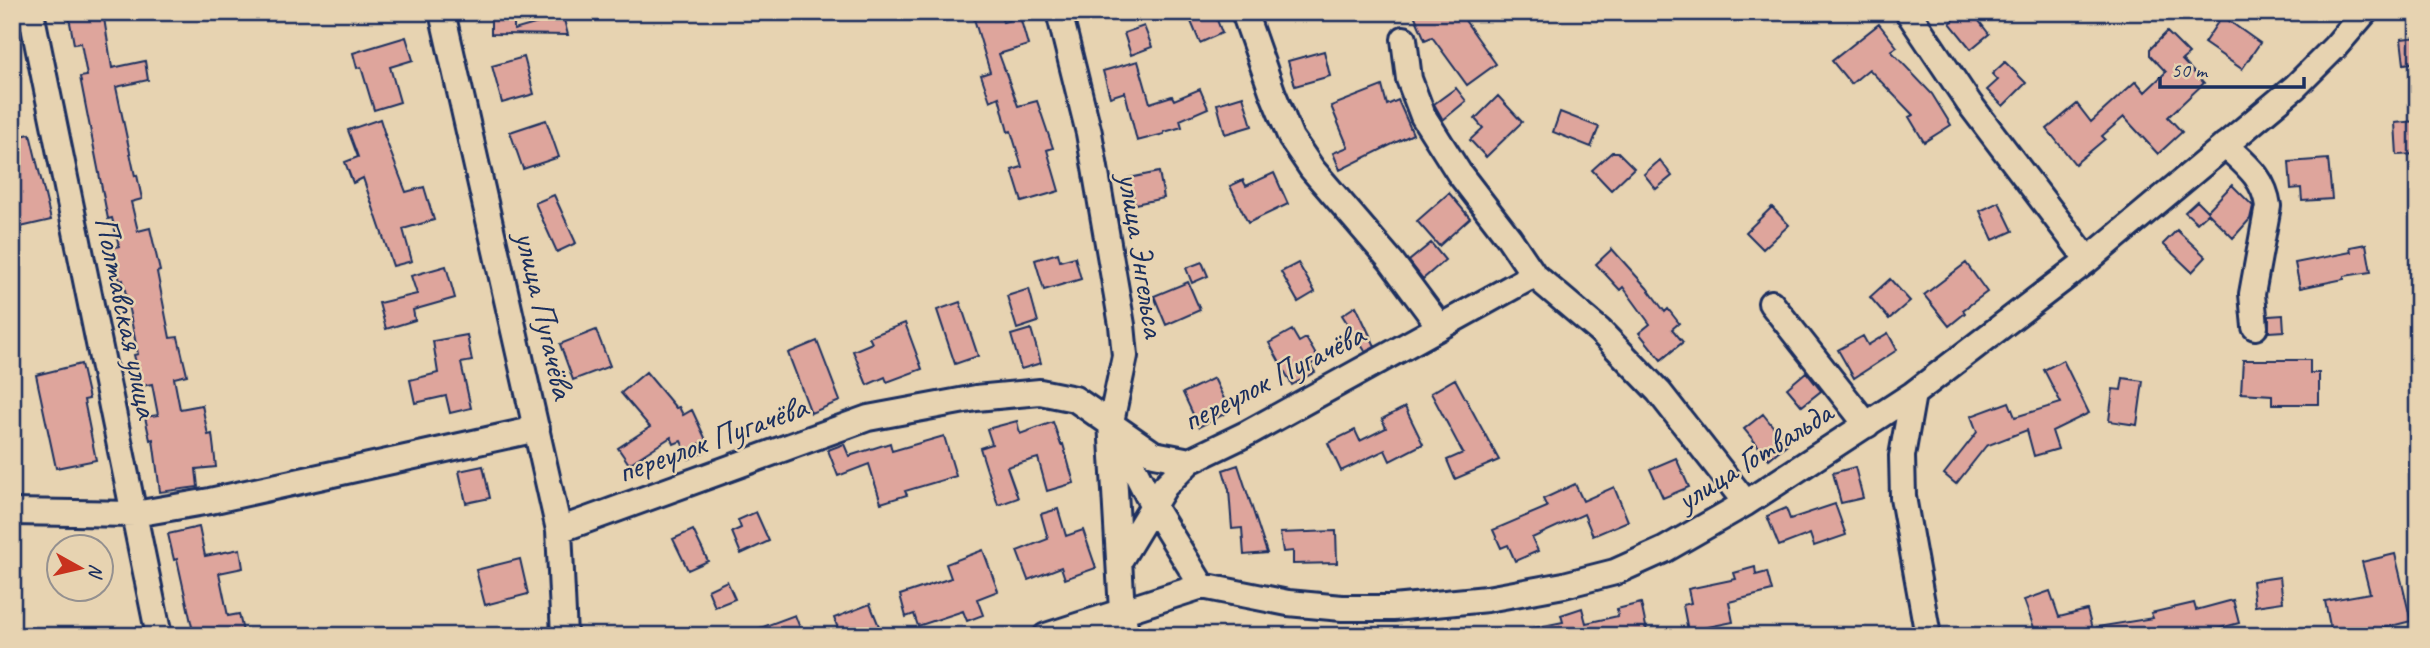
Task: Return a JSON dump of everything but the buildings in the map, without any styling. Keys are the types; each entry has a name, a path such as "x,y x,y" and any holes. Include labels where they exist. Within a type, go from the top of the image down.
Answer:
{"street":[{"name":"Полтавская улица","path":"30,12 159,636"},
{"name":"улица Пугачёва","path":"442,12 559,530 564,636"},
{"name":"улица Энгельса","path":"1059,12 1088,134 1122,325 1125,356 1111,422 1122,611 1127,636"},
{"path":"1244,12 1291,138 1312,169 1391,261 1440,327"},
{"path":"1908,12 1969,103 2088,260"},
{"name":"улица Готвальда","path":"1046,636 1202,586 1288,603 1342,608 1393,608 1487,599 1564,585 1615,572 1664,550 1746,503 1913,394 2088,260 2295,87 2365,12"},
{"path":"1404,39 1409,79 1423,116 1459,173 1534,275 1600,331 1659,392 1746,503"},
{"path":"2225,145 2258,176 2266,192 2268,206 2252,294 2255,327"},
{"name":"переулок Пугачёва","path":"559,530 868,418 976,398 1040,392 1075,399 1154,454 1191,461 1248,433 1534,275"},
{"path":"1771,303 1867,425"},
{"path":"1913,394 1902,456 1903,497 1928,636"},
{"path":"1111,422 1154,508 1202,586"},
{"path":"12,512 135,514 210,501 537,429"},
{"path":"1120,560 1165,486 1191,461"}]}
